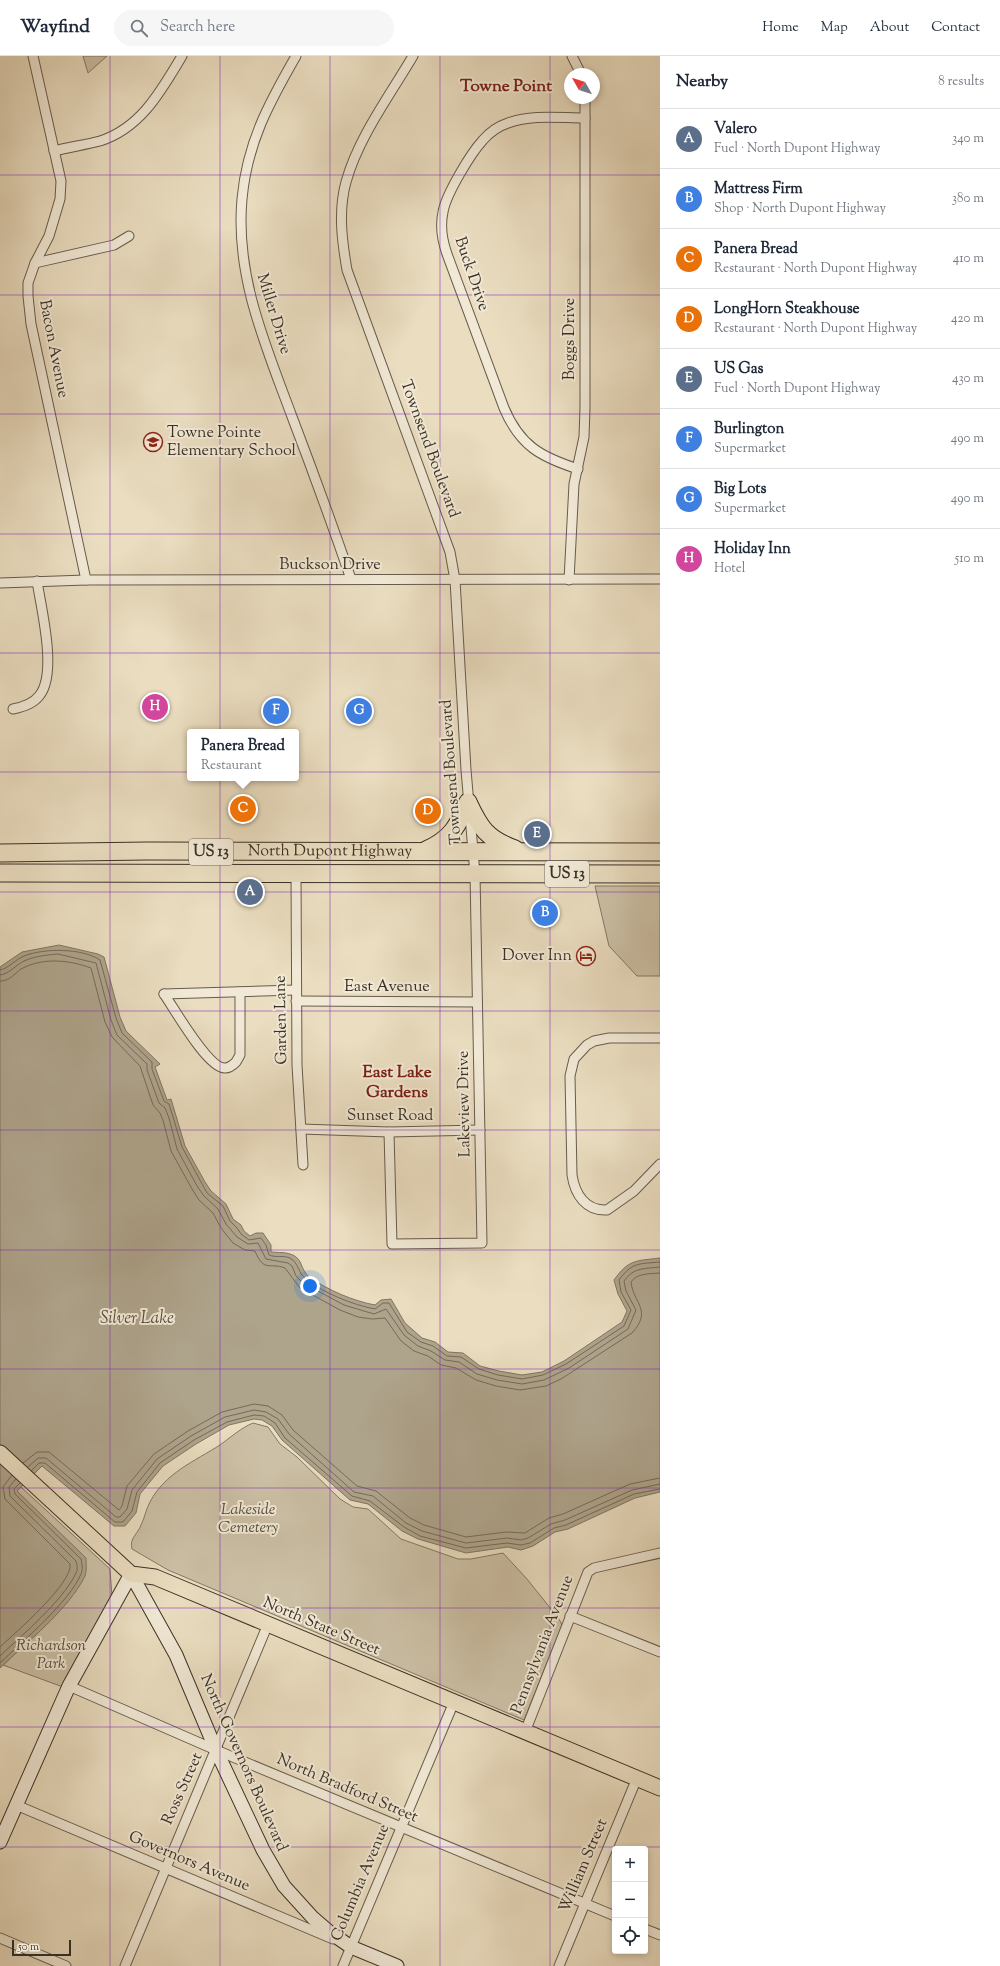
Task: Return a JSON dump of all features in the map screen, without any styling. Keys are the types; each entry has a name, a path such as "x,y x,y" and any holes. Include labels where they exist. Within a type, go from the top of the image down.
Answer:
{"highway":[{"path":"468,802 478,824 485,832 499,843 525,852"},
{"path":"422,852 445,840 452,833 468,802"},
{"name":"North Dupont Highway","path":"0,853 660,852"},
{"name":"North Dupont Highway","path":"0,873 660,874"}],"main road":[{"path":"0,1454 131,1574 70,1686 0,1842"},
{"name":"North State Street","path":"131,1574 155,1577 660,1788"},
{"name":"North Governors Boulevard","path":"131,1574 176,1655 216,1750 263,1850 284,1886 313,1918 351,1947 397,1966"}],"street":[{"name":"Bacon Avenue","path":"33,56 61,181 60,199 49,236 35,263 28,283 28,296 31,324 86,580"},
{"path":"54,151 100,141 118,133 136,121 159,95 182,56"},
{"name":"Miller Drive","path":"296,56 268,105 253,143 242,197 241,219 243,265 261,332 351,579"},
{"name":"Townsend Boulevard","path":"413,56 355,158 346,183 343,201 342,235 347,270 450,552 455,580 468,802 475,874"},
{"path":"572,56 578,68"},
{"name":"Boggs Drive","path":"569,580 574,484 584,438 585,104"},
{"name":"Buck Drive","path":"578,469 543,456 526,443 513,427 504,408 443,243 441,221 444,205 450,191 475,150 491,133 507,123 527,118 585,118"},
{"path":"35,263 114,245 129,236"},
{"name":"Buckson Drive","path":"0,583 86,580 660,579"},
{"path":"13,709 26,706 39,697 47,677 48,656 37,581"},
{"name":"Garden Lane","path":"296,874 297,1065 303,1165"},
{"name":"Lakeview Drive","path":"388,1132 392,1244 482,1243 475,874"},
{"path":"240,992 240,1055 236,1062 225,1068 220,1067 202,1052 164,994 296,990"},
{"name":"East Avenue","path":"296,1001 477,1002"},
{"path":"660,1038 609,1038 594,1041 587,1045 574,1059 570,1076 572,1175 576,1191 586,1204 592,1209 608,1210 634,1191 660,1164"},
{"name":"Sunset Road","path":"301,1129 388,1132 480,1130"},
{"name":"Pennsylvania Avenue","path":"525,1732 585,1576 591,1570 660,1553"},
{"path":"570,1616 660,1652"},
{"name":"Ross Street","path":"125,1966 268,1624"},
{"name":"North Bradford Street","path":"70,1686 216,1750 612,1915"},
{"name":"Columbia Avenue","path":"343,1966 454,1702"},
{"name":"William Street","path":"559,1966 637,1778"},
{"name":"Governors Avenue","path":"16,1805 351,1947"},
{"path":"648,1930 660,1935"},
{"path":"0,1938 66,1966"}],"green space":[{"path":"83,56 107,56 88,73"},
{"path":"595,886 660,886 660,976 637,976 609,946"},
{"name":"Lakeside Cemetery","path":"253,1423 268,1427 280,1444 297,1457 340,1499 353,1507 368,1509 401,1539 458,1559 471,1559 503,1553 527,1579 559,1619 562,1625 524,1720 168,1570 132,1549 131,1545 133,1539 140,1528 149,1505 156,1492 164,1483 172,1475 191,1462"},
{"name":"Richardson Park","path":"21,1487 110,1569 112,1597 63,1687 3,1665 48,1623 17,1491"}],"water":[{"name":"Silver Lake","path":"59,945 98,954 104,957 120,1017 126,1031 160,1064 155,1067 167,1100 171,1099 185,1146 211,1191 226,1204 233,1219 241,1225 244,1231 250,1236 256,1233 263,1233 271,1245 271,1252 284,1253 296,1257 309,1277 332,1291 358,1301 375,1305 381,1300 391,1299 405,1323 422,1338 435,1342 448,1352 463,1353 480,1366 499,1371 522,1375 542,1372 564,1361 622,1322 627,1311 618,1294 614,1280 624,1268 634,1262 660,1258 660,1492 635,1498 568,1529 555,1532 533,1546 521,1550 508,1547 466,1553 418,1539 402,1531 368,1504 350,1500 282,1440 272,1426 262,1420 254,1419 229,1425 196,1444 163,1466 140,1494 136,1513 125,1526 114,1526 42,1466 17,1491 86,1558 86,1574 69,1601 34,1637 0,1668 0,967 22,952"}],"place":[{"name":"Towne Pointe Elementary School","path":"153,442"},
{"name":"Holiday Inn","path":"155,707"},
{"name":"Burlington","path":"276,711"},
{"name":"Big Lots","path":"359,711"},
{"name":"Panera Bread","path":"243,809"},
{"name":"LongHorn Steakhouse","path":"428,811"},
{"name":"US Gas","path":"537,834"},
{"name":"Valero","path":"250,892"},
{"name":"Mattress Firm","path":"545,913"},
{"name":"Dover Inn","path":"586,956"}],"district":[{"name":"Towne Point","path":"506,87"},
{"name":"East Lake Gardens","path":"397,1083"}]}
